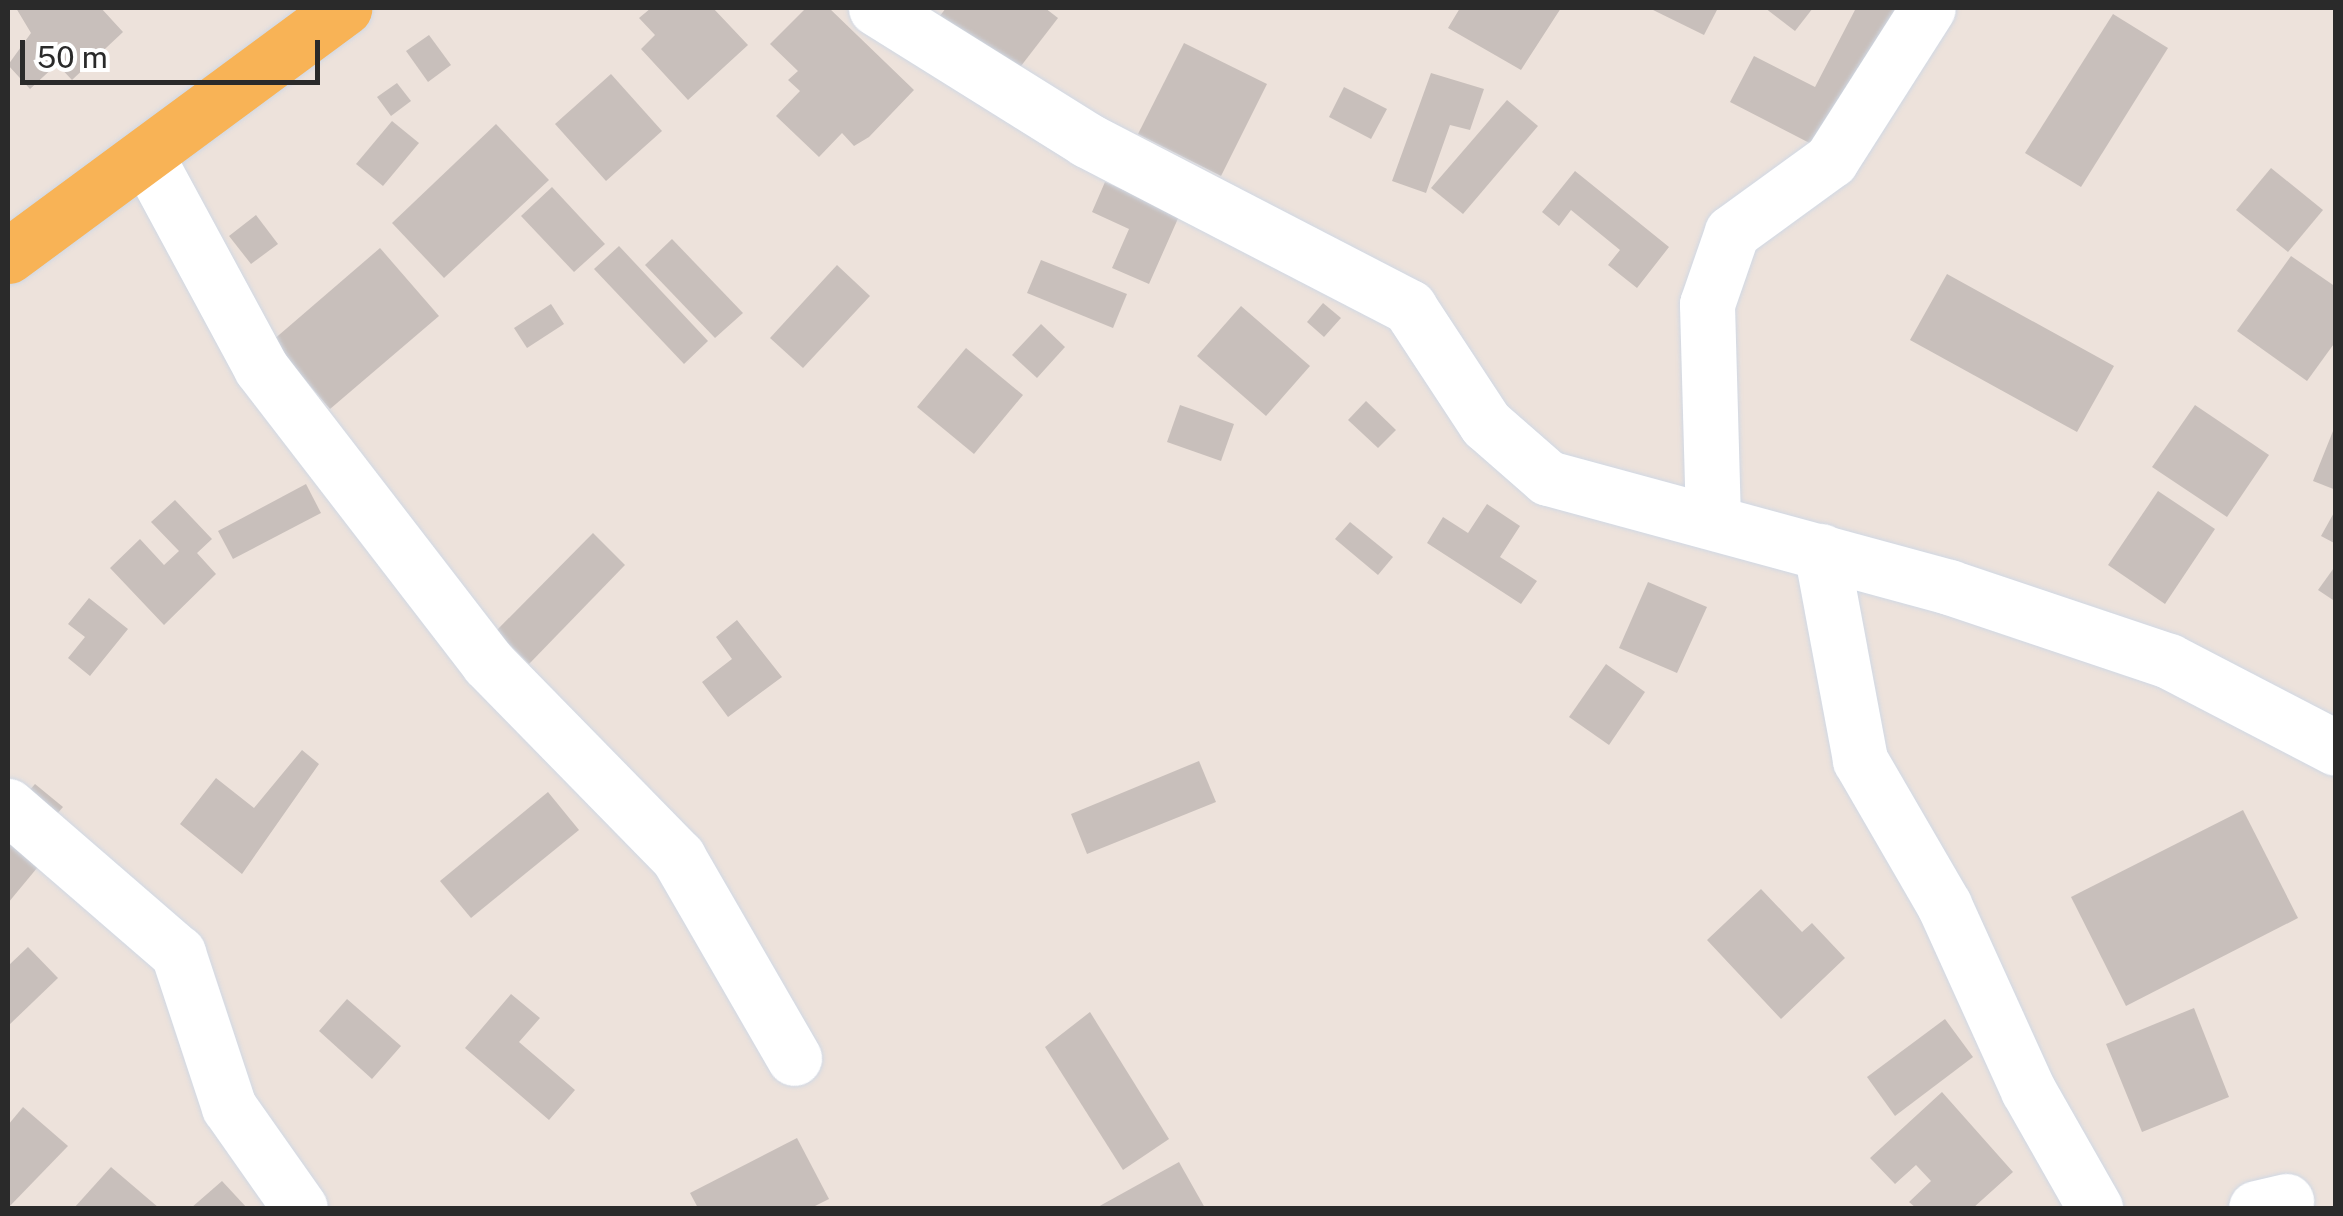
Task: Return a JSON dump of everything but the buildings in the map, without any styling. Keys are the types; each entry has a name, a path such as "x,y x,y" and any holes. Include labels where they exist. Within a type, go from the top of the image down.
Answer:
{"main road":[{"path":"8,256 147,158 344,8"}],"street":[{"path":"876,8 1087,140 1409,307 1486,424 1548,478 1821,550 2169,661 2336,748"},
{"path":"1714,520 1706,304 1732,232 1830,160 1928,8"},
{"path":"147,158 262,368 488,663 678,857 794,1058"},
{"path":"1821,550 1860,760 1944,905 2028,1090 2095,1208"},
{"path":"8,806 178,953 229,1107 300,1208"}]}
